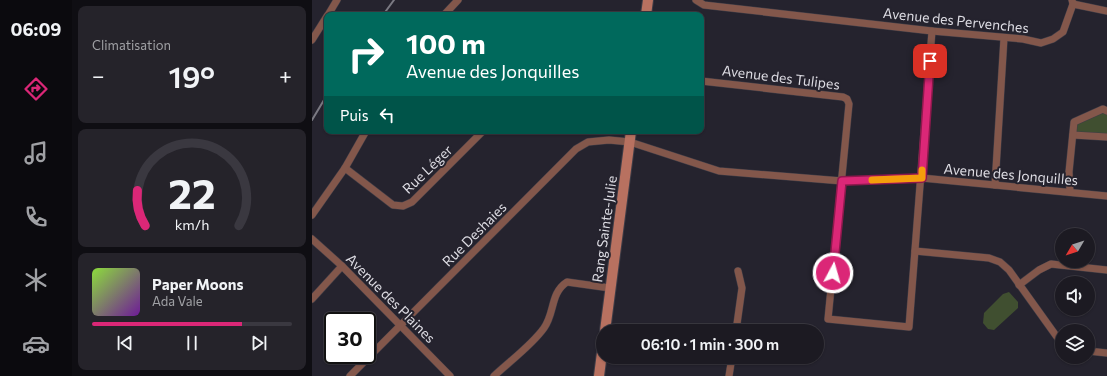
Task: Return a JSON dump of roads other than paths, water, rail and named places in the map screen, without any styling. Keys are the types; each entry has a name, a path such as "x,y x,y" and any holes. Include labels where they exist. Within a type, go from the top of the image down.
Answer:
{"street":[{"path":"330,12 337,0"},
{"path":"447,12 458,0"},
{"path":"646,12 648,0"},
{"name":"Avenue des Pervenches","path":"696,0 704,5 932,32 1023,39 1041,43 1053,39 1063,32 1072,2"},
{"path":"1072,2 1107,11"},
{"path":"312,40 324,21"},
{"path":"842,181 828,319 909,327 922,178 932,32"},
{"path":"995,185 1004,38"},
{"name":"Avenue des Tulipes","path":"704,81 846,98 849,104 842,181"},
{"path":"1070,192 1069,172 1074,122 1103,109 1107,111"},
{"path":"312,215 345,168 364,134"},
{"name":"Rue Léger","path":"345,168 393,205 403,206 412,202 480,134"},
{"name":"Rang Sainte-Julie","path":"606,324 631,134"},
{"path":"1073,135 1107,137"},
{"name":"Rue Deshaies","path":"350,376 576,149 595,140 630,142"},
{"name":"Avenue des Jonquilles","path":"630,142 719,171 842,181 922,178 1107,196"},
{"name":"Avenue des Plaines","path":"312,240 342,266 450,376"},
{"path":"916,251 990,258 1005,266 1055,334"},
{"path":"1020,285 1039,270 1051,264 1107,270"},
{"path":"312,299 342,266"},
{"path":"737,324 742,288 738,271"},
{"path":"494,376 544,328 555,295 561,286 567,282 610,288"},
{"path":"1095,352 1107,353"},
{"path":"599,376 601,364"},
{"path":"729,376 731,364"}],"railway":[{"path":"385,12 394,0"},
{"path":"312,120 324,100"}]}
